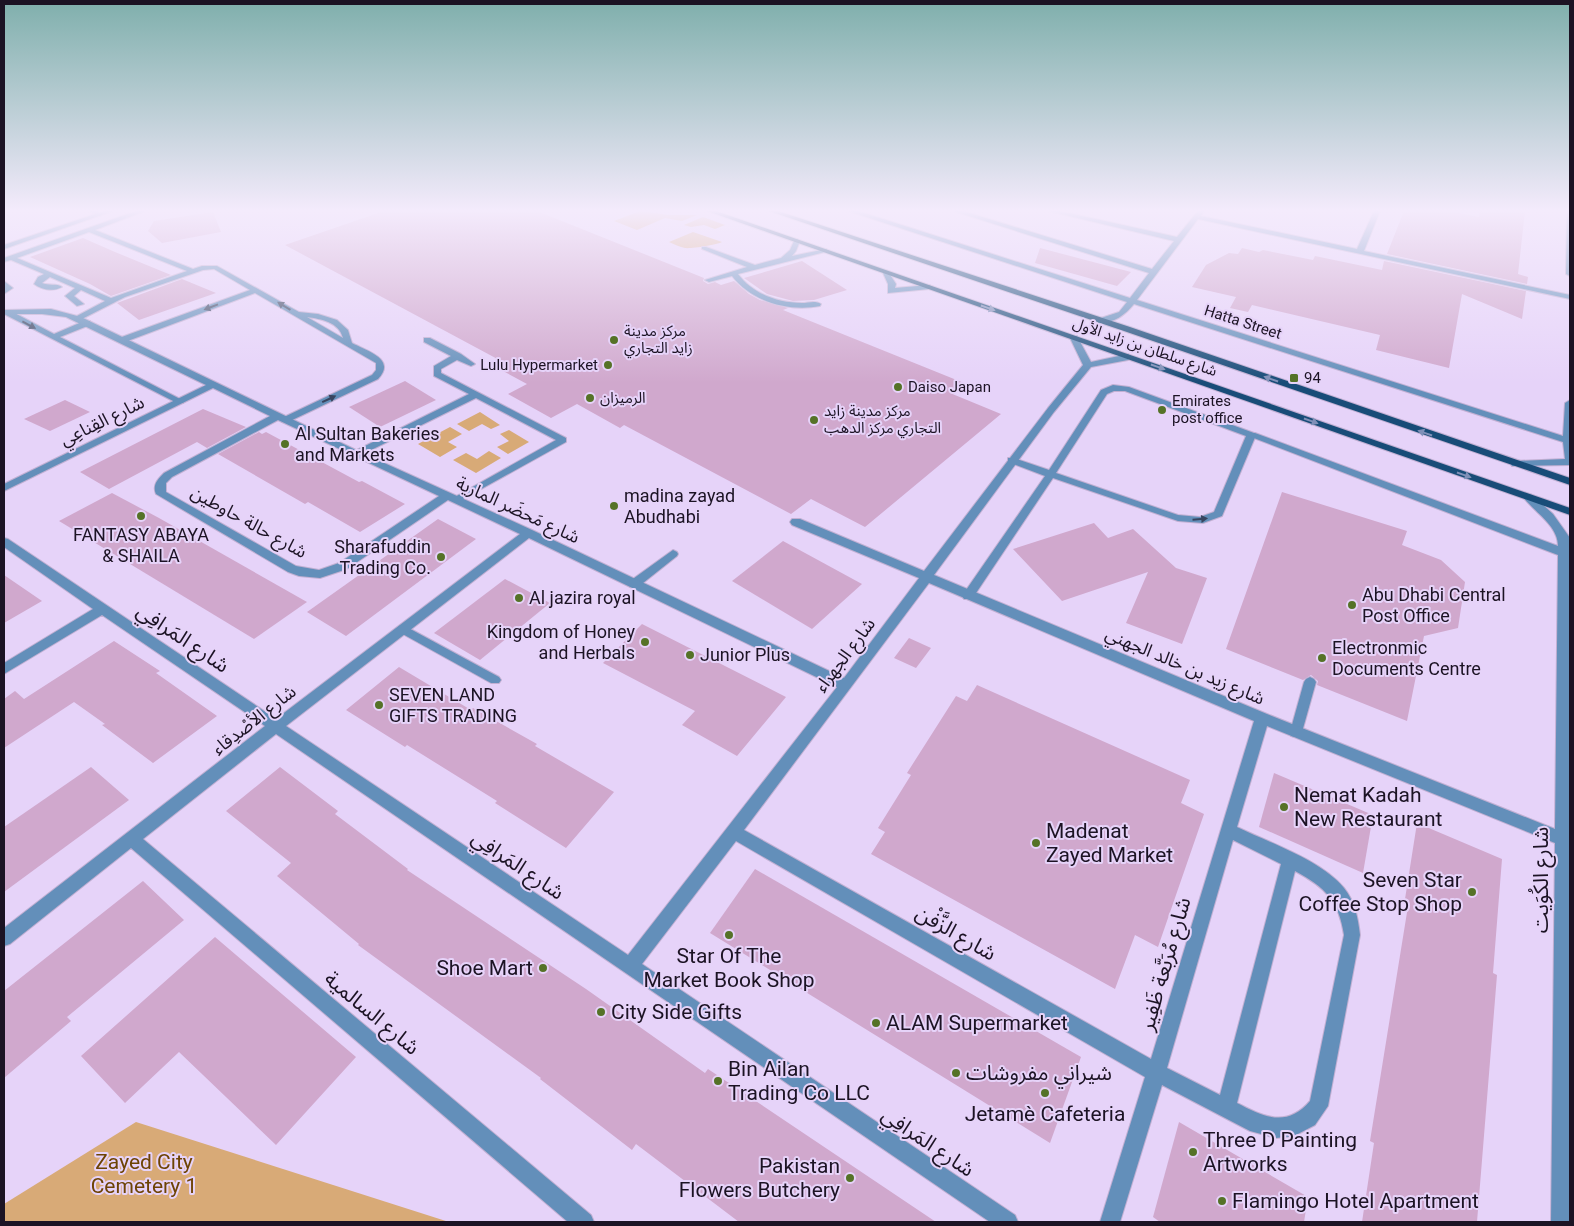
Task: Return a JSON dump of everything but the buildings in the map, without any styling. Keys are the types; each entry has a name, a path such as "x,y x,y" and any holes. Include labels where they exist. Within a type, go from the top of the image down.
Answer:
{"main road":[{"name":"شارع سلطان بن زايد الأول","path":"873,268 1570,512"},
{"name":"شارع سلطان بن زايد الأول","path":"943,268 1127,329 1570,482"}],"street":[{"name":"Hatta Street","path":"1030,268 1569,441"},
{"path":"1142,268 1154,272"},
{"path":"1101,321 1122,314 1157,268"},
{"path":"1436,268 1570,297"},
{"name":"شارع مَحضَر المارية","path":"4,311 41,311 78,319 356,454 528,533 846,685"},
{"path":"1122,314 1127,329"},
{"path":"1074,338 1088,365 1128,357"},
{"name":"شارع الجهراء","path":"630,966 846,685 1011,460 1088,365"},
{"name":"شارع القِناعِي","path":"4,488 215,384"},
{"path":"1516,464 1570,462 1570,403"},
{"name":"شارع حالة حاوطين","path":"282,418 168,475 161,482 159,489 161,494 292,569 309,574 332,571 343,566 451,498"},
{"path":"1251,435 1567,545"},
{"path":"1528,497 1549,517 1567,545"},
{"name":"شارع زيد بن خالد الجهني","path":"796,522 968,596 1262,718 1562,839"},
{"name":"شارع الأصْدِقاء","path":"4,938 528,533"},
{"name":"شارع المَرافِي","path":"4,542 1008,1222"},
{"name":"شارع الكُوَيت","path":"1561,1222 1562,839 1567,636 1567,545"},
{"path":"4,669 102,609"},
{"name":"شارع مُرَبَّعة ظَفِير","path":"1110,1222 1157,1073 1227,830 1262,718"},
{"name":"شارع الزَّفْن","path":"734,832 1157,1073 1256,1124 1276,1128 1294,1126 1308,1118 1318,1106 1352,935 1351,921 1347,907 1327,881 1313,871 1227,830"},
{"name":"شارع السالمية","path":"132,839 584,1222"},
{"path":"1226,1108 1290,860"}],"lane":[{"path":"36,268 112,301"},
{"path":"186,268 193,271"},
{"path":"53,337 78,319 112,301 200,268"},
{"path":"217,268 380,362 382,367 380,372 367,381 282,418"},
{"path":"709,280 754,268"},
{"path":"886,273 892,284 891,291 929,287"},
{"path":"49,274 40,279 38,284 46,288 58,288"},
{"path":"734,274 746,287 780,303 802,306 817,304"},
{"path":"4,284 9,288 4,292"},
{"path":"80,288 69,296 80,304"},
{"path":"122,340 257,290"},
{"path":"4,311 180,401"},
{"path":"427,340 472,364"},
{"path":"451,498 563,440 440,376 436,371 443,364 458,356"},
{"path":"968,596 1051,474 1104,392 1113,388 1132,391 1251,435 1218,514 1204,520 1184,519 1153,509 1051,474 1011,460"},
{"path":"356,454 476,394"},
{"path":"634,584 673,554"},
{"path":"403,629 495,680"},
{"path":"1296,732 1310,682"}],"green space":[{"path":"480,412 500,425 491,429 482,424 469,431 457,424"},
{"path":"450,427 462,434 448,442 457,447 440,457 418,444"},
{"path":"509,430 529,442 508,454 497,447 509,441 500,434"},
{"path":"489,451 501,458 476,473 453,460 466,453 477,459"},
{"name":"Zayed City Cemetery 1","path":"136,1122 449,1222 4,1222 4,1204"}],"place":[{"name":"مركز مدينة زايد التجاري","path":"614,340"},
{"name":"Lulu Hypermarket","path":"608,365"},
{"name":"94","path":"1294,378"},
{"name":"Daiso Japan","path":"898,387"},
{"name":"الرميزان","path":"590,398"},
{"name":"Emirates post office","path":"1162,410"},
{"name":"مركز مدينة زايد التجاري مركز الدهب","path":"814,420"},
{"name":"Al Sultan Bakeries and Markets","path":"285,444"},
{"name":"madina zayad Abudhabi","path":"614,506"},
{"name":"FANTASY ABAYA & SHAILA","path":"141,516"},
{"name":"Sharafuddin Trading Co.","path":"441,557"},
{"name":"Al jazira royal","path":"519,598"},
{"name":"Abu Dhabi Central Post Office","path":"1352,605"},
{"name":"Kingdom of Honey and Herbals","path":"645,642"},
{"name":"Junior Plus","path":"690,655"},
{"name":"Electronmic Documents Centre","path":"1322,658"},
{"name":"SEVEN LAND GIFTS TRADING","path":"379,705"},
{"name":"Nemat Kadah New Restaurant","path":"1284,807"},
{"name":"Madenat Zayed Market","path":"1036,843"},
{"name":"Seven Star Coffee Stop Shop","path":"1472,892"},
{"name":"Star Of The Market Book Shop","path":"729,935"},
{"name":"Shoe Mart","path":"543,968"},
{"name":"City Side Gifts","path":"601,1012"},
{"name":"ALAM Supermarket","path":"876,1023"},
{"name":"شيراني مفروشات","path":"956,1073"},
{"name":"Bin Ailan Trading Co LLC","path":"718,1081"},
{"name":"Jetamè Cafeteria","path":"1045,1093"},
{"name":"Three D Painting Artworks","path":"1193,1152"},
{"name":"Pakistan Flowers Butchery","path":"850,1178"},
{"name":"Flamingo Hotel Apartment","path":"1222,1201"}]}
